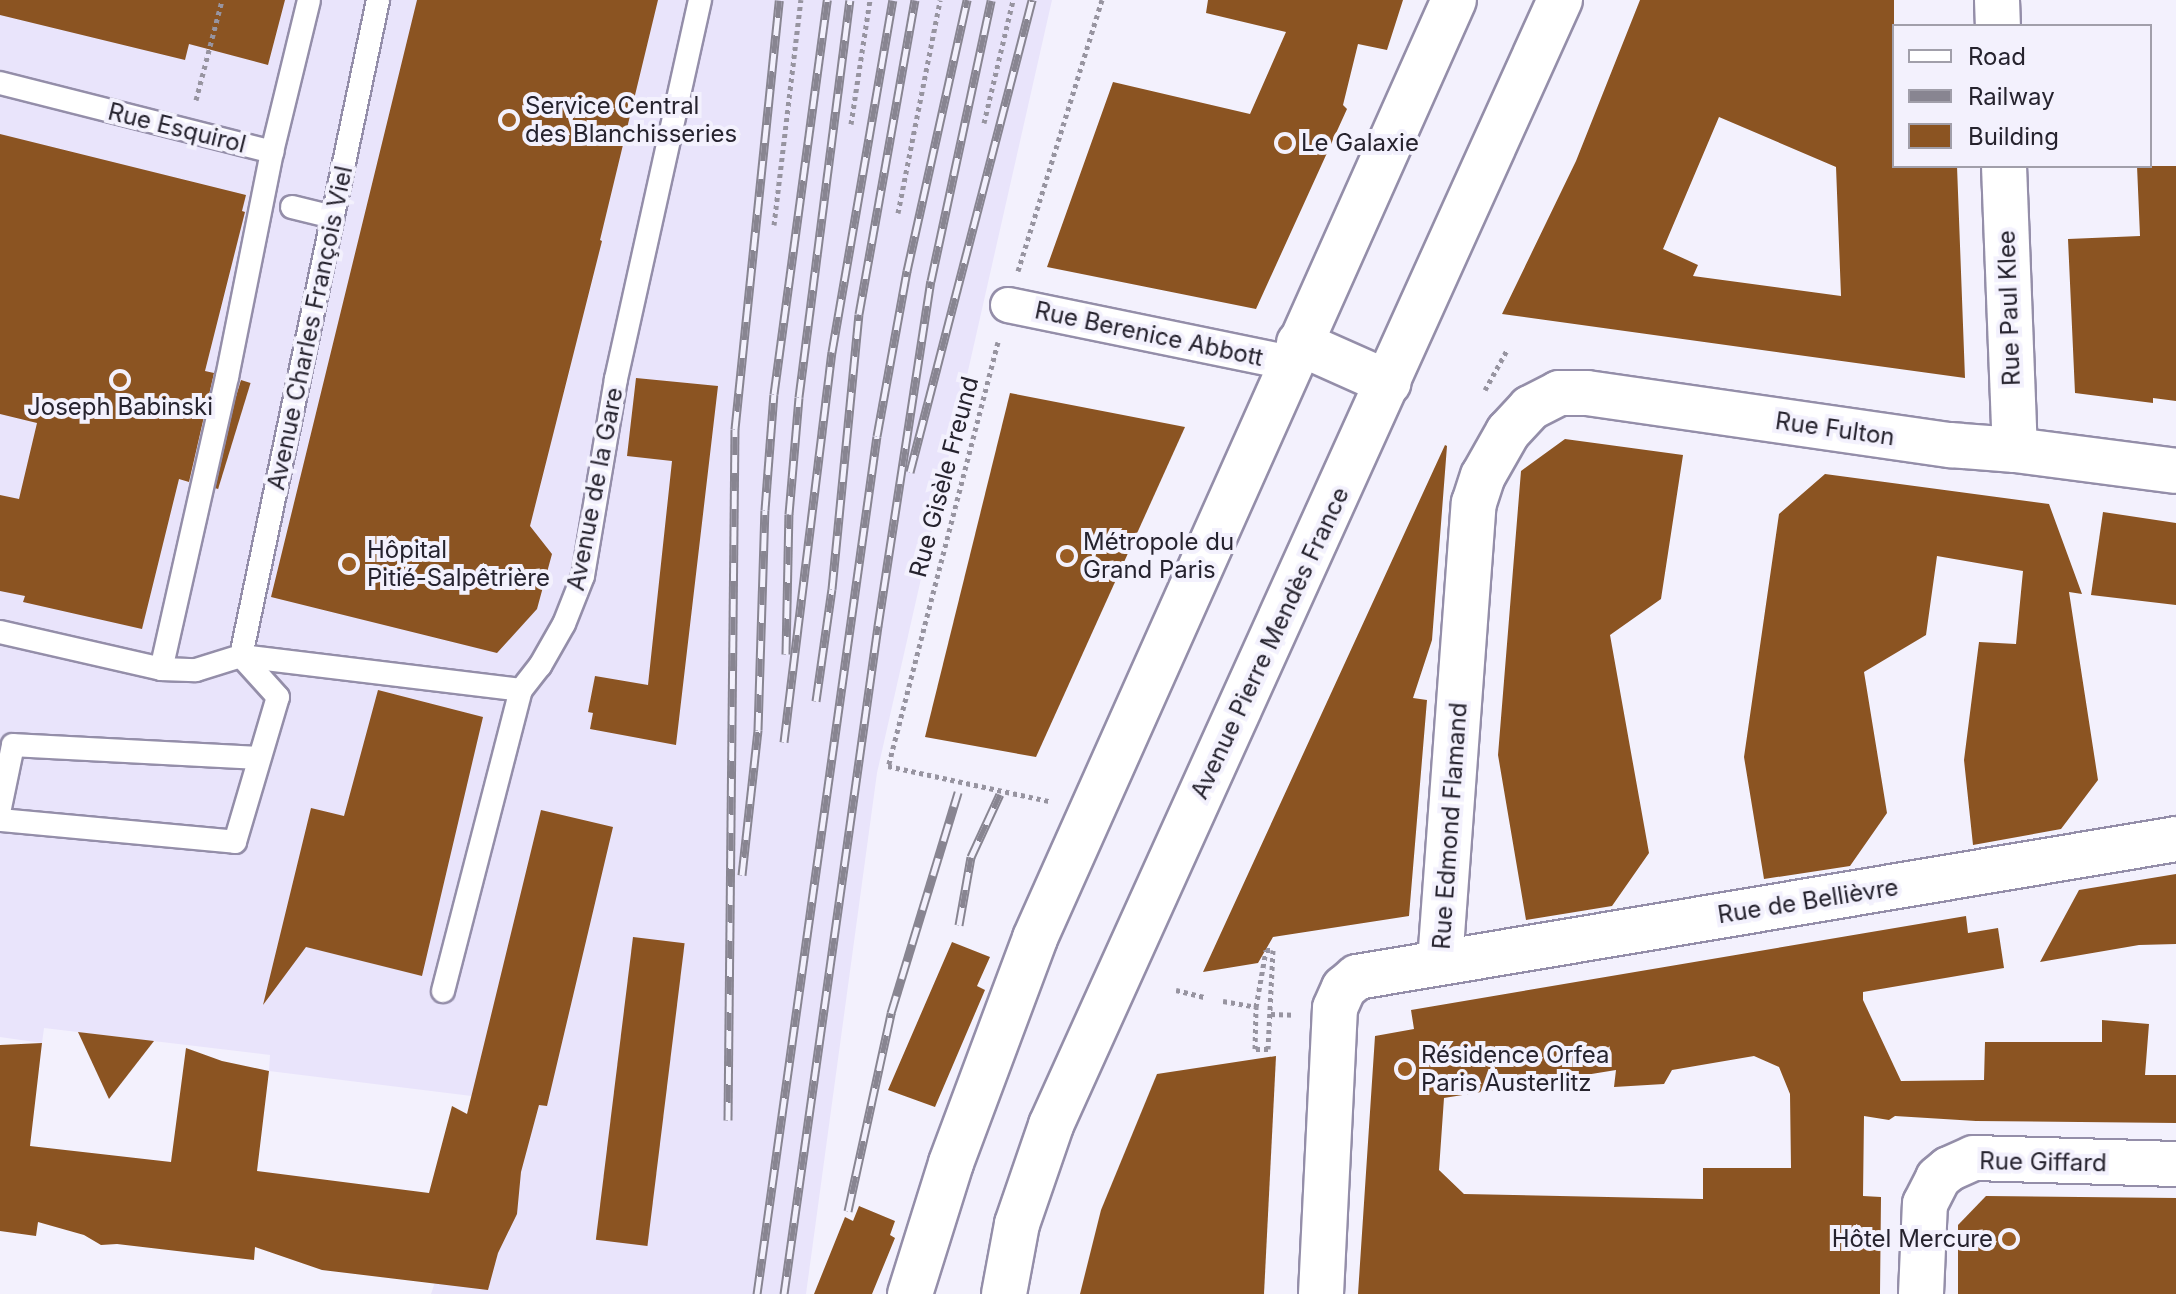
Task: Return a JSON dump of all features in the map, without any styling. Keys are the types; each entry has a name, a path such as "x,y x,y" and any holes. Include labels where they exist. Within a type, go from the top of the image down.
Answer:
{"street":[{"path":"910,1294 951,1163 1035,938 1454,0"},
{"name":"Avenue Pierre Mendès France","path":"1004,1294 1017,1224 1051,1125 1560,0"},
{"path":"1997,0 1998,24"},
{"name":"Rue Paul Klee","path":"2004,168 2015,450"},
{"name":"Rue Berenice Abbott","path":"1008,305 1294,353"},
{"path":"1294,353 1389,383"},
{"name":"Rue Fulton","path":"1508,432 1530,408 1548,397 1559,393 1587,393 1950,445 2015,450 2176,471"},
{"name":"Rue Edmond Flamand","path":"1321,1294 1335,1008 1344,988 1357,977 1440,962 1474,503 1483,476 1508,432"},
{"name":"Rue de Bellièvre","path":"1440,962 2176,839"},
{"name":"Rue Giffard","path":"1921,1294 1925,1204 1938,1178 1949,1169 1974,1158 2176,1164"}],"lane":[{"path":"272,152 309,0"},
{"name":"Avenue Charles François Viel","path":"241,656 378,0"},
{"name":"Avenue de la Gare","path":"521,690 540,666 564,624 583,576 616,379 700,0"},
{"name":"Rue Esquirol","path":"0,83 272,152 227,377 161,669"},
{"path":"292,207 333,217"},
{"path":"0,632 161,669 196,670 241,656 521,690 443,991"},
{"path":"0,820 235,842 278,697 241,656"},
{"path":"0,808 13,745 258,758"}],"path":[{"path":"188,130 222,0"},
{"path":"774,225 801,0"},
{"path":"851,124 870,0"},
{"path":"898,213 940,0"},
{"path":"984,123 1013,0"},
{"name":"Rue Gisèle Freund","path":"1093,811 888,766 1008,305 1102,0"},
{"path":"1266,950 1273,950 1268,1049 1255,1049 1256,1007 1266,950"},
{"path":"1176,990 1204,997"},
{"path":"1223,1001 1256,1007"}],"shaded area":[{"name":"Hôpital Pitié-Salpêtrière","path":"0,0 1052,0 877,773 806,1294 431,1294 496,1099 269,1071 270,1055 44,1028 42,1043 0,1037"}],"building":[{"path":"0,0 285,0 268,65 189,44 185,60 0,15"},
{"path":"417,0 658,0 602,241 530,526 552,554 537,609 497,653 271,597"},
{"name":"Le Galaxie","path":"1208,0 1403,0 1387,50 1358,44 1343,105 1347,109 1256,309 1047,267 1113,82 1250,114 1286,32 1206,13"},
{"path":"1640,0 1894,0 1892,168 1957,168 1965,378 1502,314 1576,161","holes":["1719,117 1836,167 1841,296 1693,276 1698,265 1663,249"]},
{"name":"Joseph Babinski","path":"0,134 246,195 242,211 245,212 205,371 214,373 189,482 179,479 142,629 23,602 25,596 0,591 0,495 19,499 37,423 0,414"},
{"path":"2176,166 2176,401 2153,398 2153,403 2075,393 2068,239 2140,236 2137,168"},
{"path":"636,378 718,386 676,745 590,729 593,713 588,712 595,676 648,685 672,461 627,456"},
{"path":"241,380 251,383 218,489 209,486"},
{"path":"1010,393 1185,427 1036,757 925,737"},
{"path":"1565,439 1683,455 1661,599 1610,635 1649,853 1612,906 1526,920 1498,755 1521,471"},
{"path":"1445,445 1432,640 1413,698 1427,700 1409,916 1273,937 1258,963 1203,972"},
{"path":"1825,474 2049,504 2082,594 2069,592 2098,780 2061,829 1973,845 1964,760 1979,642 2016,644 2023,571 1937,556 1926,635 1864,672 1887,813 1850,866 1764,879 1744,757 1779,514"},
{"path":"2103,512 2176,523 2176,605 2091,595"},
{"path":"378,690 483,717 422,976 306,947 263,1005 311,808 344,816"},
{"path":"541,810 613,827 547,1106 539,1105 521,1172 517,1214 498,1253 488,1290 322,1270 255,1247 254,1260 117,1244 101,1245 84,1235 38,1222 36,1236 0,1231 0,1045 42,1043 30,1146 171,1162 186,1048 222,1061 269,1071 257,1171 429,1193 452,1106 467,1114"},
{"path":"2176,874 2176,944 2139,945 2040,962 2079,890"},
{"path":"1966,916 1968,933 1998,928 2004,968 1863,992 1863,1000 1901,1081 1984,1080 1985,1042 2102,1042 2102,1020 2149,1024 2145,1075 2176,1075 2176,1123 1976,1121 1895,1116 1889,1120 1864,1116 1863,1196 1881,1197 1880,1294 1358,1294 1375,1036 1414,1029 1411,1010","holes":["1754,1056 1779,1067 1790,1094 1791,1168 1703,1168 1703,1199 1464,1194 1439,1170 1444,1098 1616,1070 1614,1087 1664,1084 1672,1070"]},
{"path":"633,937 685,943 647,1246 596,1240"},
{"path":"952,942 990,957 977,986 985,990 935,1107 888,1090"},
{"path":"78,1032 154,1041 109,1099"},
{"path":"1276,1056 1264,1294 1080,1294 1101,1210 1157,1074"},
{"path":"1986,1196 2176,1198 2176,1294 1958,1294 1958,1225"},
{"path":"859,1206 895,1221 890,1235 895,1238 872,1294 814,1294 845,1217 853,1221"}],"railway":[{"path":"728,1120 735,429 779,0"},
{"path":"742,875 758,730 765,510 774,394 827,0"},
{"path":"786,654 789,514 799,397 850,0"},
{"path":"784,742 832,352 893,0"},
{"path":"816,701 832,589 859,314 915,0"},
{"path":"757,1294 877,436 907,271 967,0"},
{"path":"784,1294 878,626 931,281 991,0"},
{"path":"910,472 1032,0"},
{"path":"848,1211 891,1013 958,792"},
{"path":"959,925 971,857 1000,794"}],"place":[{"name":"Service Central des Blanchisseries","path":"509,120"},
{"name":"Le Galaxie","path":"1285,143"},
{"name":"Joseph Babinski","path":"120,380"},
{"name":"Métropole du Grand Paris","path":"1067,556"},
{"name":"Hôpital Pitié-Salpêtrière","path":"349,564"},
{"name":"Résidence Orfea Paris Austerlitz","path":"1405,1069"},
{"name":"Hôtel Mercure","path":"2009,1239"}]}
